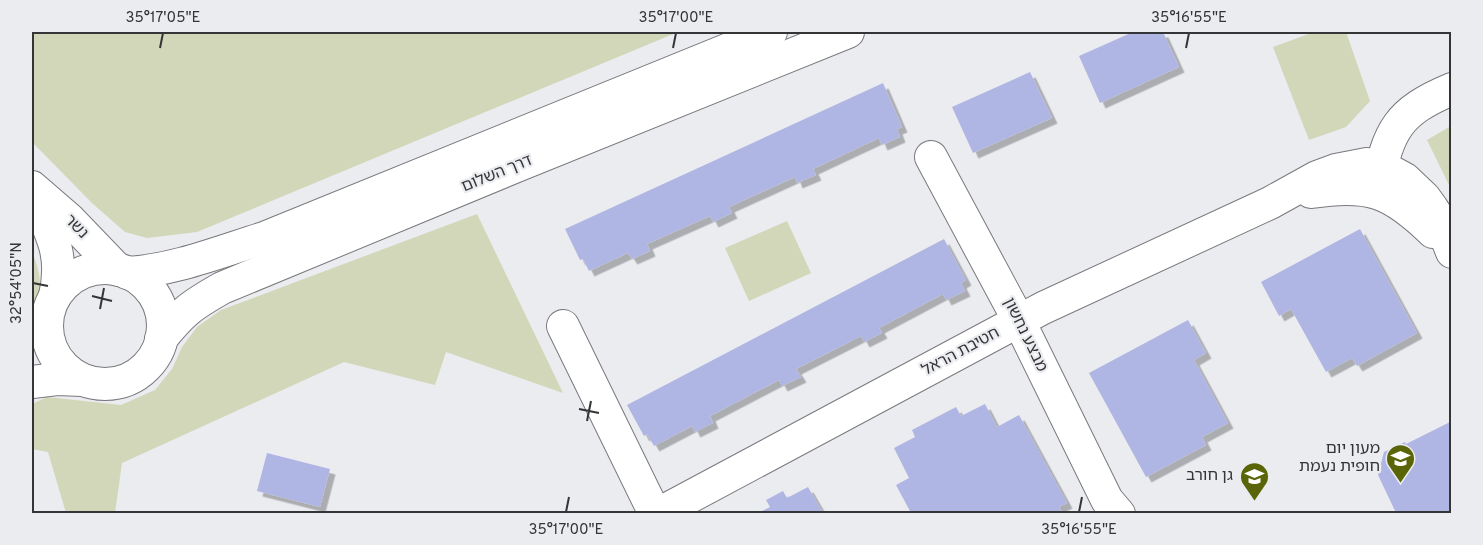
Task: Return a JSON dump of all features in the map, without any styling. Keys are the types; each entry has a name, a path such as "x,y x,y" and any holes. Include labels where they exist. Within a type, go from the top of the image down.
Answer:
{"street":[{"name":"דרך השלום","path":"122,272 153,272 264,238 771,32"},
{"name":"דרך השלום","path":"161,339 192,305 222,288 848,32"},
{"path":"1451,250 1439,219 1424,197 1405,179 1378,179 1389,140 1407,115 1426,100 1452,88"},
{"name":"מבצע נחשון","path":"931,157 1019,321 1107,500 1119,513"},
{"name":"חטיבת הראל","path":"657,513 1043,308 1270,203 1317,177 1336,170 1367,164 1378,179"},
{"name":"נשר","path":"32,188 69,219 122,272"},
{"name":"נשר","path":"32,188 57,250 60,276 46,312"},
{"path":"32,382 57,378 101,384 128,380 149,364 161,339 161,312 154,296 142,282 122,272 99,269 82,273 67,283 46,312 47,332 52,349 67,370 83,380"},
{"path":"563,326 657,513"}],"green space":[{"path":"32,32 678,32 197,232 147,238 125,232 92,203 32,142"},
{"path":"1314,32 1346,32 1370,101 1346,127 1309,140 1273,47"},
{"path":"1451,126 1451,189 1427,140"},
{"path":"477,214 563,393 446,352 435,385 344,362 122,463 115,513 66,513 48,452 32,449 32,404 47,397 121,405 155,390 172,369 182,347 197,327 221,310"},
{"path":"787,221 811,273 749,301 725,248"},
{"path":"32,252 40,289 32,311"}],"building":[{"path":"1133,32 1163,32 1179,67 1100,103 1079,56"},
{"path":"1030,72 1052,118 973,153 952,107"},
{"path":"883,83 902,127 897,129 900,137 882,145 879,138 813,169 816,175 797,183 795,177 729,207 732,213 713,222 710,216 647,244 650,251 632,259 628,253 589,271 583,259 580,260 565,229"},
{"path":"1360,229 1417,333 1357,366 1352,358 1326,372 1291,309 1279,316 1261,282"},
{"path":"944,239 966,280 961,283 965,291 946,300 943,294 879,328 882,333 864,342 861,336 796,369 801,377 782,386 779,380 710,416 713,423 695,432 692,426 654,446 647,434 644,436 627,405"},
{"path":"1188,320 1206,353 1194,360 1228,423 1202,437 1206,445 1146,477 1089,373"},
{"path":"985,404 997,427 1019,415 1067,503 1059,507 1063,513 911,513 896,485 909,478 894,448 915,437 912,430 956,407 961,416"},
{"path":"1452,421 1452,513 1396,513 1378,475 1384,452 1405,442 1406,444"},
{"path":"267,453 330,469 320,507 257,491"},
{"path":"808,487 823,513 758,513 770,507 766,500 783,491 787,498"}],"place":[{"name":"מעון יום חופית נעמת","path":"1401,484"},
{"name":"גן חורב","path":"1254,502"}]}
